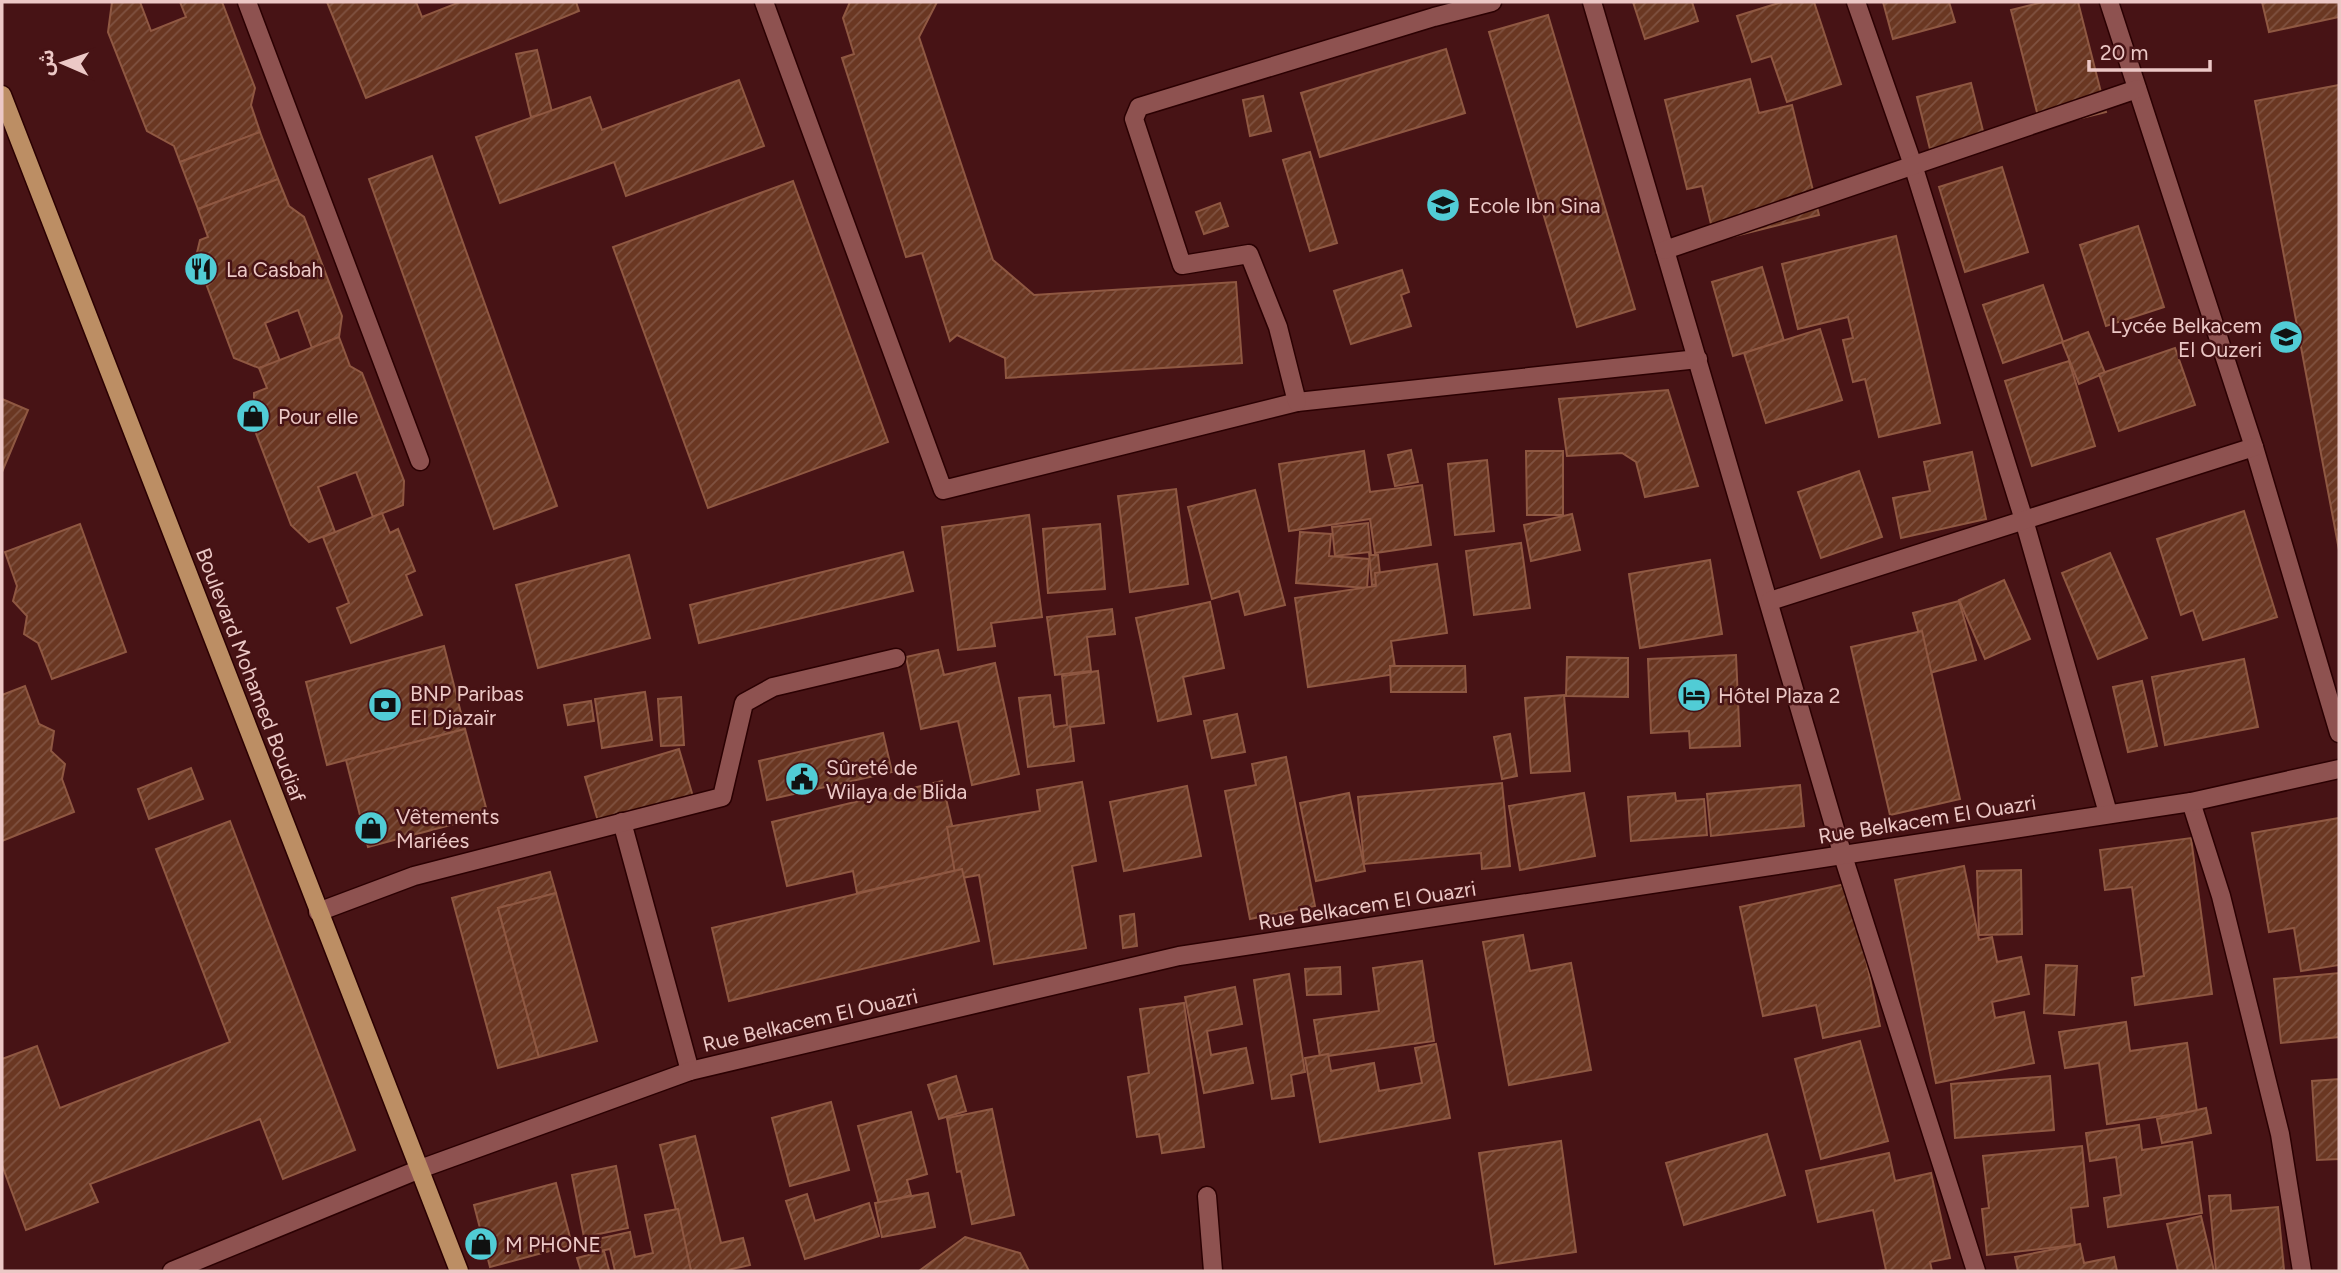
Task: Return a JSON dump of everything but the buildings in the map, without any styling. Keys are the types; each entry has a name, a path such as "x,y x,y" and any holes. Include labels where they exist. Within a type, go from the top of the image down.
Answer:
{"main road":[{"name":"Boulevard Mohamed Boudiaf","path":"2,95 459,1271"}],"street":[{"path":"247,2 420,461"},
{"path":"764,2 943,490 1297,402 1698,359"},
{"path":"1297,402 1278,327 1249,254 1182,265 1134,119 1139,107 1420,21 1492,2"},
{"path":"1592,2 1843,856 1976,1271"},
{"path":"1857,2 1913,165 2024,520 2108,813"},
{"path":"2109,2 2254,447 2339,733"},
{"path":"1665,250 2137,89"},
{"path":"1770,601 2254,447"},
{"path":"318,912 414,876 722,797 744,703 774,687 896,658"},
{"name":"Rue Belkacem El Ouazri","path":"172,1271 420,1169 690,1072 1179,956 2191,802 2339,769"},
{"path":"2191,802 2221,896 2280,1134 2302,1271"},
{"path":"622,822 690,1072"},
{"path":"1207,1196 1213,1271"}],"place":[{"name":"Ecole Ibn Sina","path":"1443,205"},
{"name":"La Casbah","path":"201,269"},
{"name":"Lycée Belkacem El Ouzeri","path":"2286,337"},
{"name":"Pour elle","path":"253,416"},
{"name":"Hôtel Plaza 2","path":"1694,695"},
{"name":"BNP Paribas El Djazaïr","path":"385,705"},
{"name":"Sûreté de Wilaya de Blida","path":"802,779"},
{"name":"Vêtements Mariées","path":"371,828"},
{"name":"M PHONE","path":"481,1244"}]}
